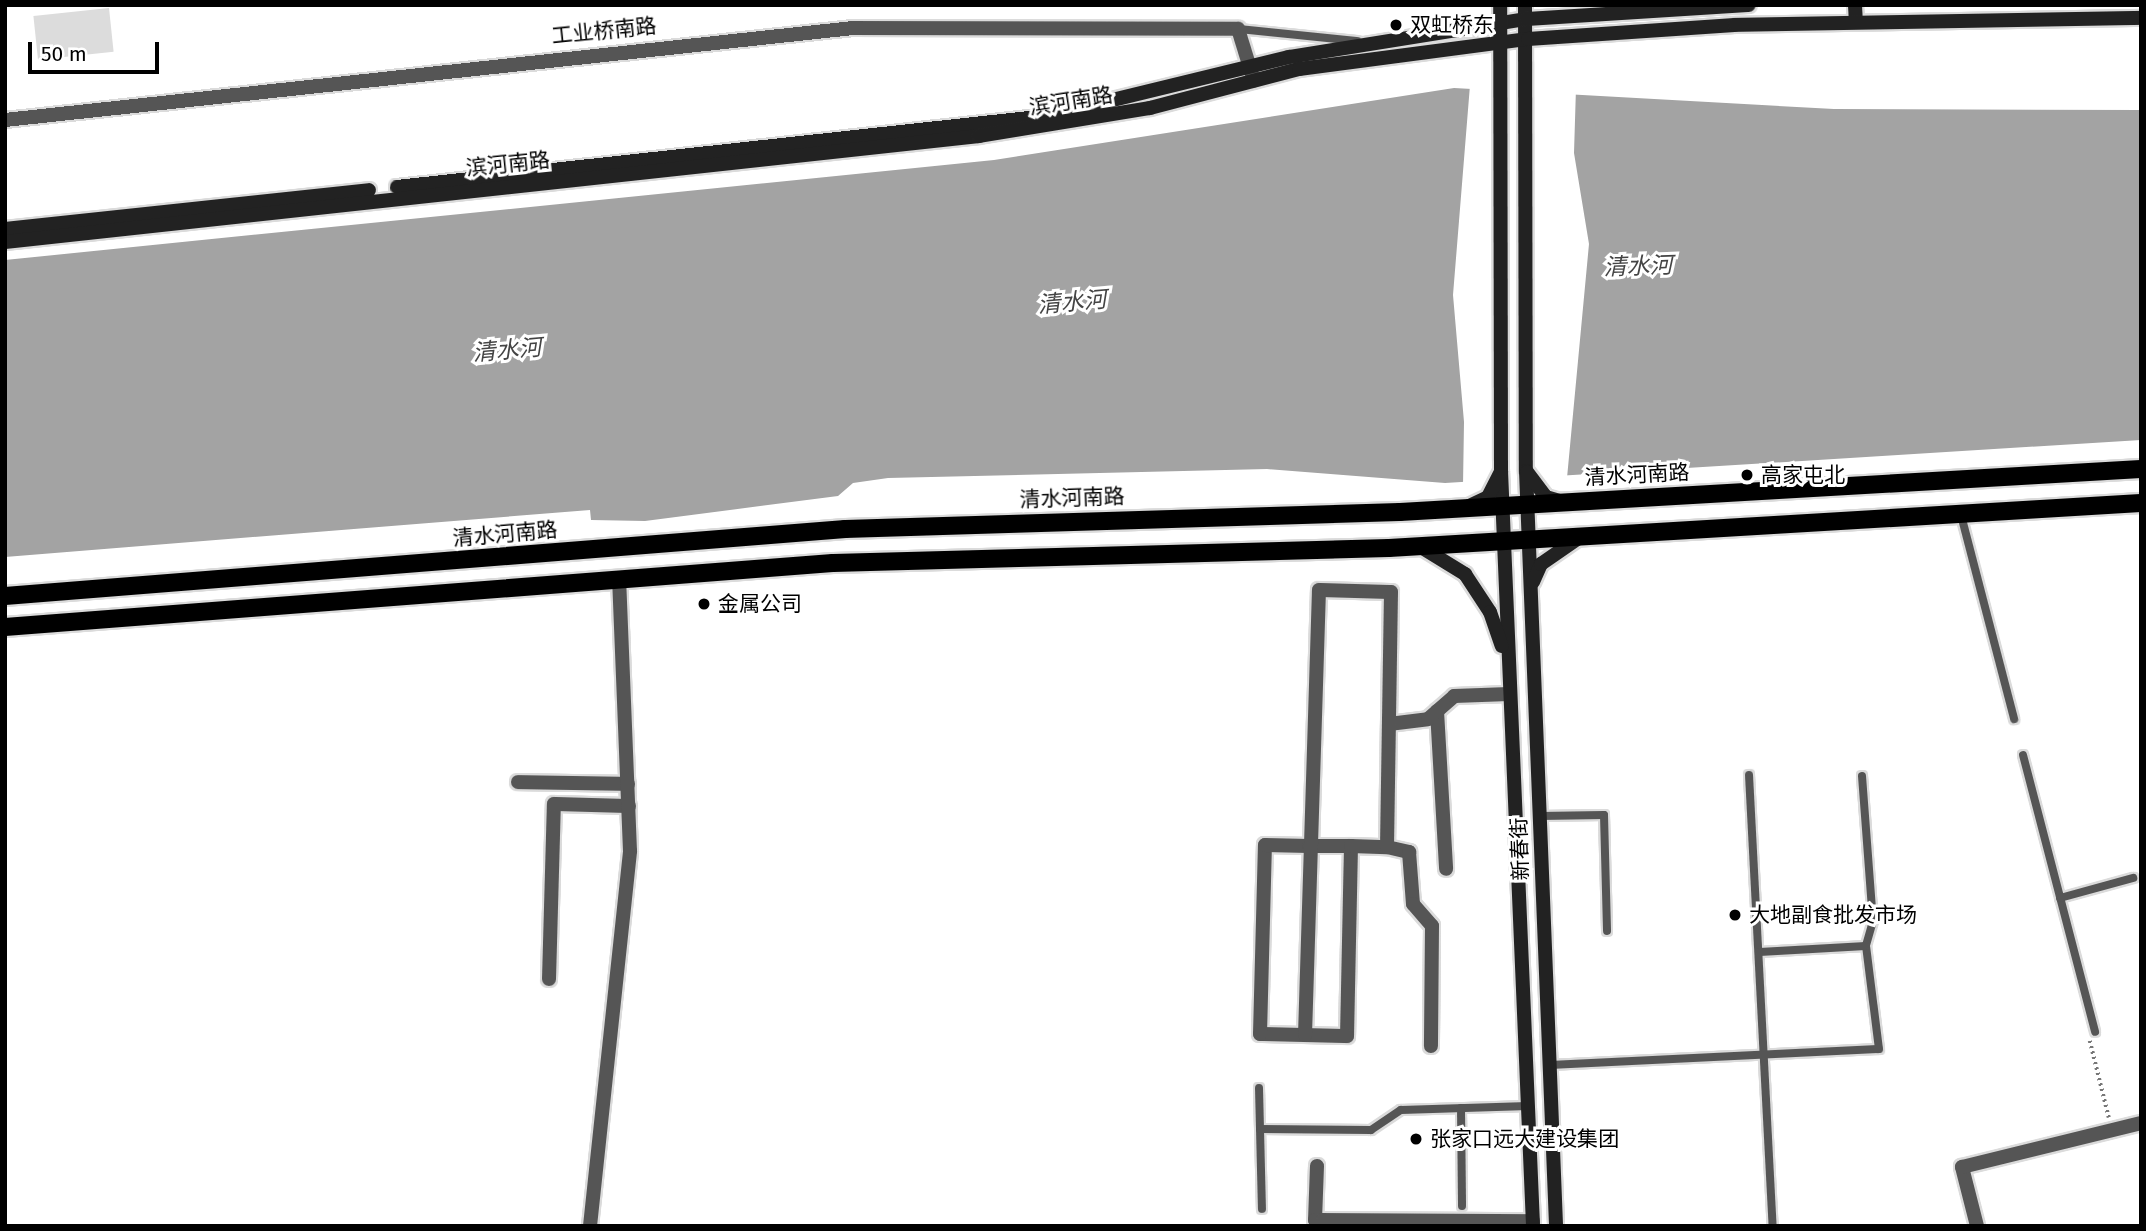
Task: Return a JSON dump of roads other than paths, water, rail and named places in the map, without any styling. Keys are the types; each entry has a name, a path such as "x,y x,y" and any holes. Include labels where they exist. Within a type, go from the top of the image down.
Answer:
{"main road":[{"name":"新春街","path":"1500,5 1504,43 1501,471 1533,1224"},
{"name":"滨河南路","path":"5,242 979,136 1093,120 1374,42 1502,22 1526,12 1749,5"},
{"path":"1855,5 1856,22"},
{"name":"新春街","path":"1526,12 1529,93 1526,471 1556,1226"},
{"name":"滨河南路","path":"5,229 1046,116 1252,75 1528,39 1856,22 2141,18"},
{"name":"清水河南路","path":"5,596 845,529 1466,508 2141,469"},
{"path":"1466,508 1488,497 1501,471"},
{"path":"1526,471 1546,497 1561,502"},
{"path":"5,626 619,579 939,558 1420,546 2141,503"},
{"path":"1531,587 1552,553 1585,537"},
{"path":"1420,546 1442,555 1472,583 1507,660"}],"street":[{"name":"工业桥南路","path":"5,120 853,28 1238,29"},
{"path":"1238,29 1252,75"},
{"path":"590,1226 629,865 619,579"},
{"path":"1305,1035 1319,590 1391,592 1387,847"},
{"path":"1389,723 1428,719 1454,696 1509,694"},
{"path":"1437,711 1446,869"},
{"path":"518,782 628,784"},
{"path":"549,979 555,804 629,806"},
{"path":"1351,846 1347,1036 1260,1034 1265,845 1351,846 1387,847 1409,852 1413,904 1432,926 1431,1046"},
{"path":"1977,1226 1962,1167 2141,1123"},
{"path":"1317,1167 1315,1220 1323,1223 1533,1224"}],"lane":[{"path":"1238,29 1374,42"},
{"path":"1961,514 2014,719"},
{"path":"2023,755 2095,1032"},
{"path":"1749,775 1773,1226"},
{"path":"1549,1065 1879,1049 1866,946 1873,921 1861,776"},
{"path":"1540,817 1604,815 1607,931"},
{"path":"2060,898 2133,878"},
{"path":"1759,952 1866,946"},
{"path":"1259,1088 1262,1209"},
{"path":"1260,1129 1371,1130 1401,1110 1528,1106"},
{"path":"1461,1108 1462,1206"}],"water":[{"name":"清水河","path":"1454,88 1834,109 2141,110 2141,440 1445,483 1267,469 888,478 853,483 838,496 645,521 591,520 590,510 5,557 5,260 994,160"}],"place":[{"name":"双虹桥东","path":"1396,25"},
{"name":"高家屯北","path":"1747,475"},
{"name":"金属公司","path":"704,604"},
{"name":"大地副食批发市场","path":"1735,915"},
{"name":"张家口远大建设集团","path":"1416,1139"}]}
